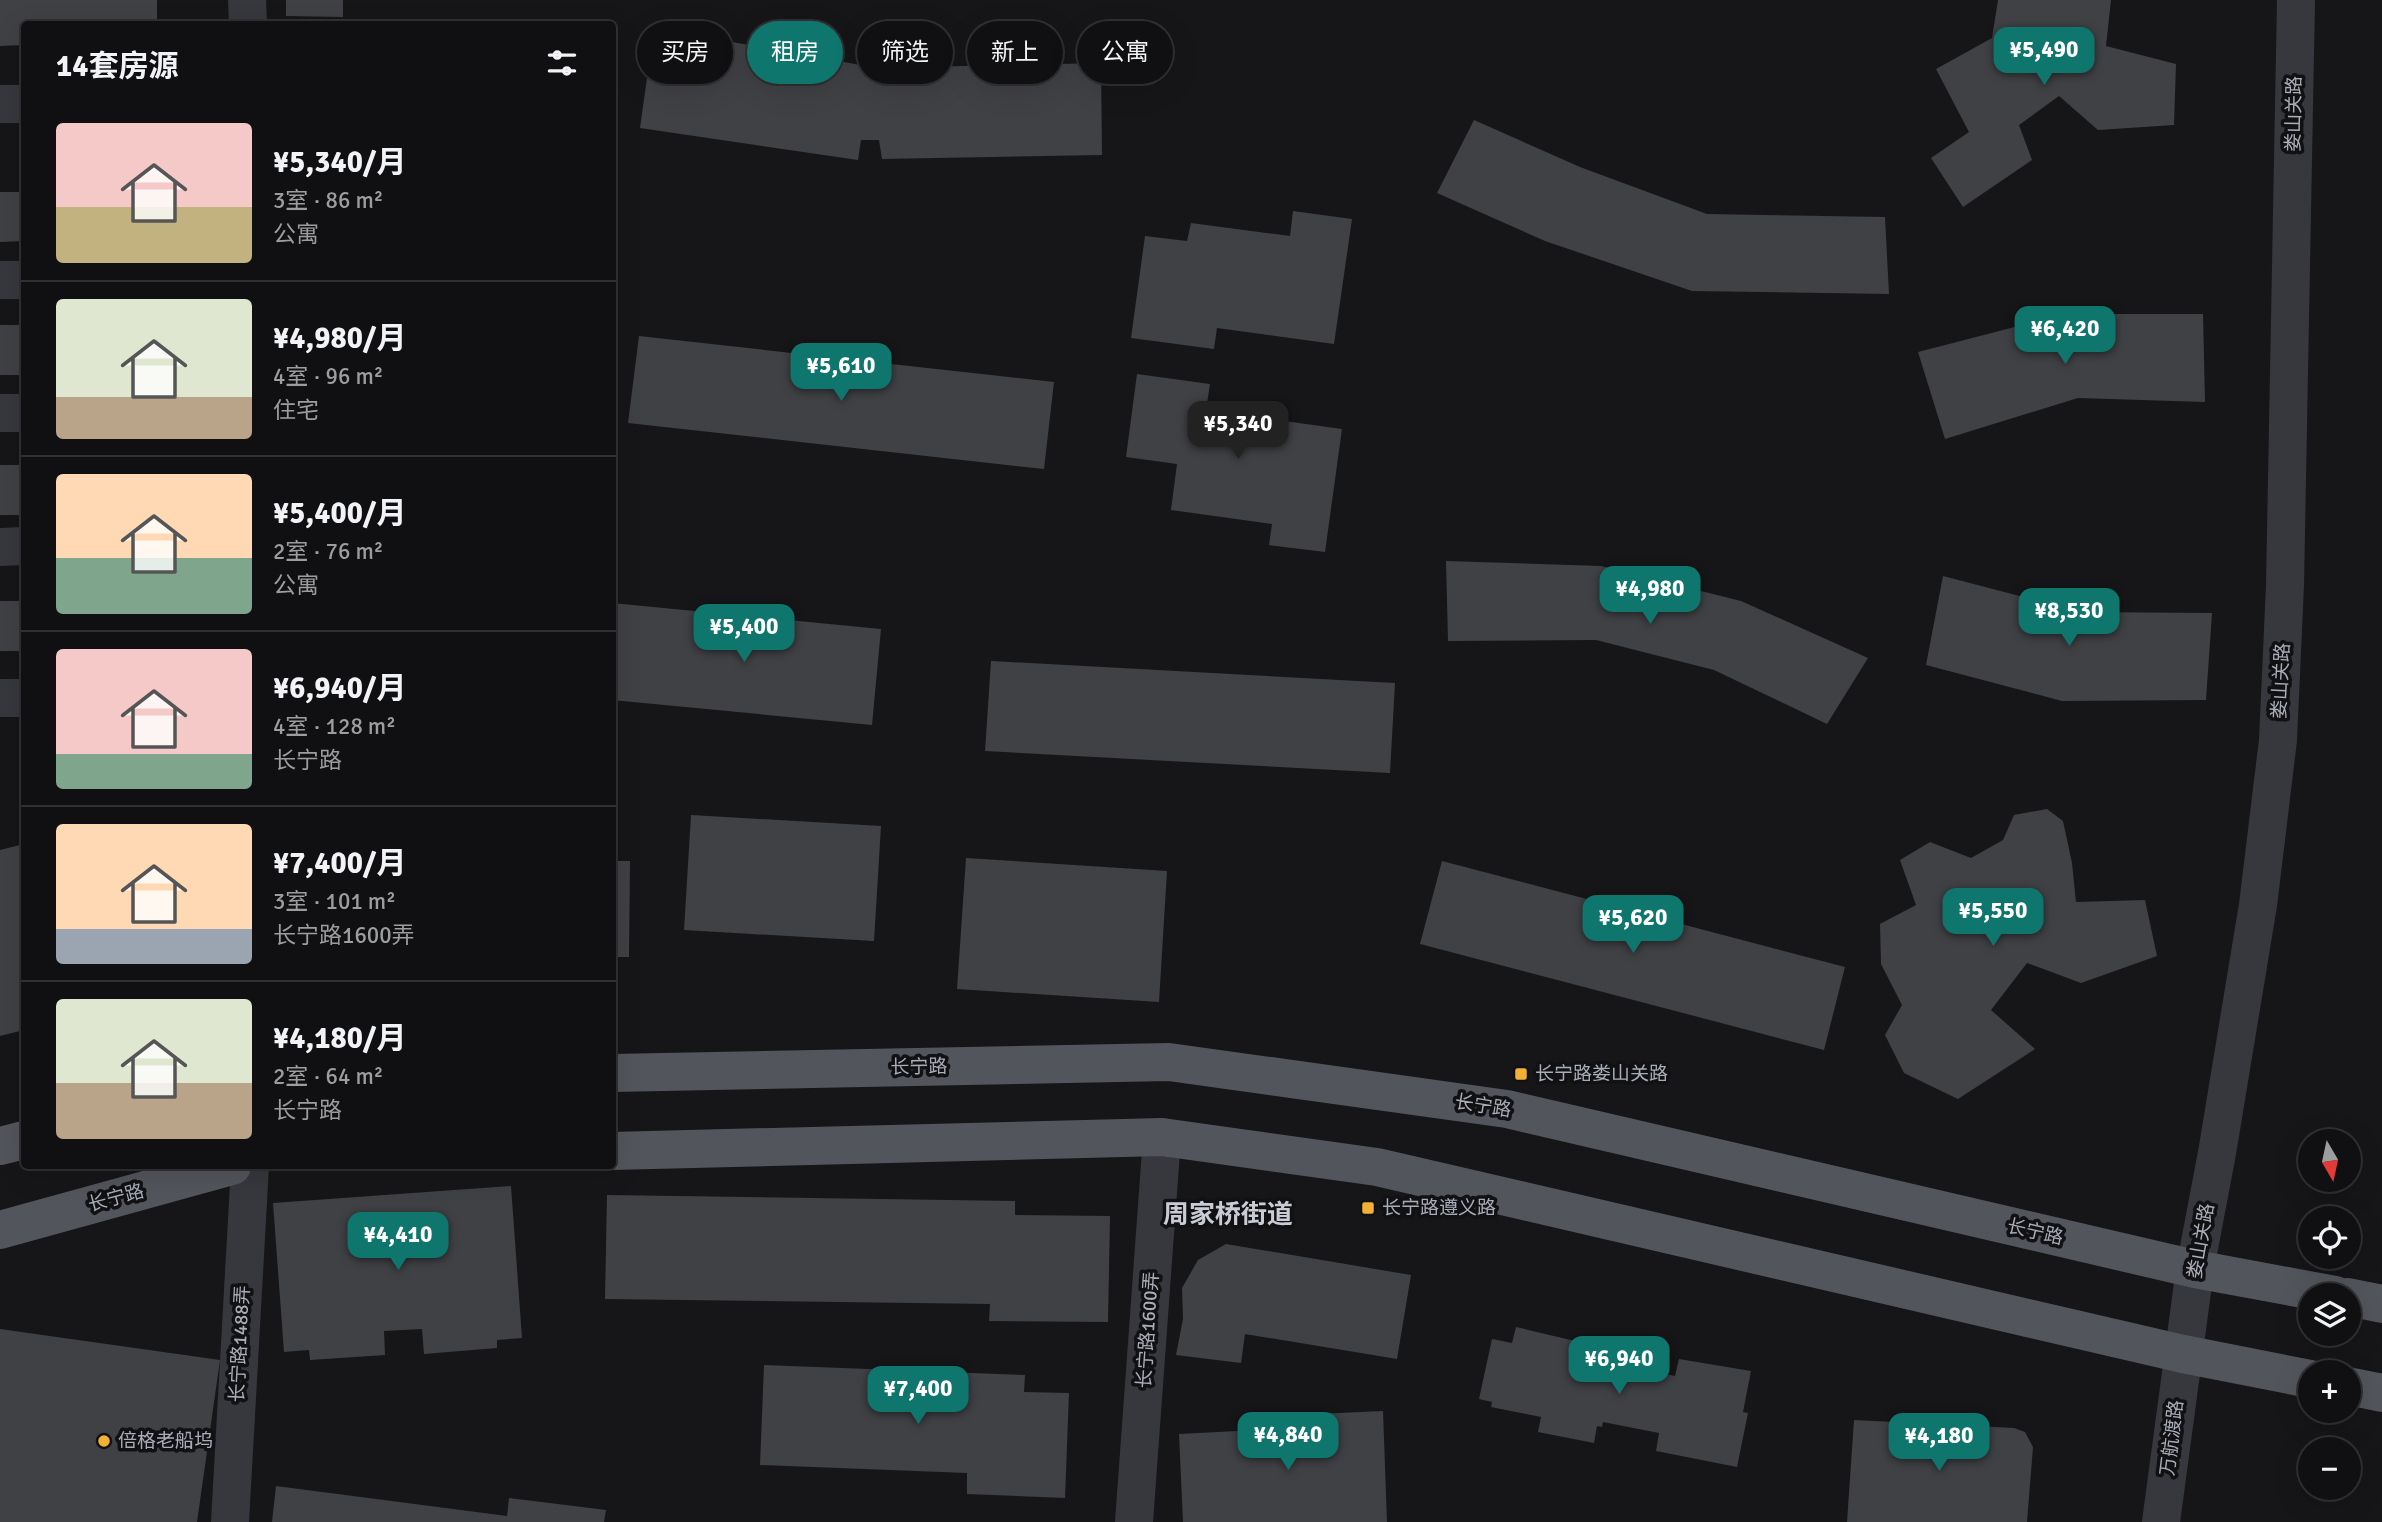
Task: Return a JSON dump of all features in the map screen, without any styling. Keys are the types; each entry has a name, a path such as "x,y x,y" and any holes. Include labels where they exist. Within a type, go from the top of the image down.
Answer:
{"main road":[{"name":"长宁路","path":"616,1073 1169,1062 1507,1109 2196,1269 2298,1288"},
{"path":"616,1151 1162,1137 1377,1167 2183,1354 2298,1376"},
{"path":"0,1146 21,1141"},
{"name":"长宁路","path":"0,1230 221,1169"},
{"path":"2361,1300 2382,1304"},
{"path":"2361,1389 2382,1393"}],"street":[{"path":"247,0 248,21"},
{"name":"娄山关路","path":"2183,1354 2258,905 2278,740 2285,585 2296,0"},
{"path":"0,104 21,104"},
{"path":"0,281 21,280"},
{"path":"0,413 21,413"},
{"path":"0,547 21,546"},
{"path":"0,698 21,698"},
{"name":"长宁路1600弄","path":"1134,1522 1162,1137"},
{"name":"长宁路1488弄","path":"230,1522 250,1169"},
{"name":"万航渡路","path":"2161,1522 2183,1354"}],"building":[{"path":"0,0 157,0 157,21 21,21 21,45 0,46"},
{"path":"286,0 343,0 343,17 286,16"},
{"path":"1998,0 2111,0 2106,46 2176,64 2174,125 2098,130 2059,96 2019,125 2032,160 1963,207 1931,158 1969,132 1936,69 1992,38"},
{"path":"733,42 747,45 747,84 843,84 843,62 857,64 857,84 953,84 953,66 967,66 967,84 1063,84 1063,64 1077,64 1077,84 1101,84 1102,155 882,159 879,140 861,140 858,160 640,128 646,84 733,84"},
{"path":"1474,120 1580,167 1707,214 1885,217 1889,294 1692,291 1545,241 1437,193"},
{"path":"0,192 21,192 21,241 0,242"},
{"path":"1293,211 1352,219 1334,344 1217,328 1214,349 1131,338 1145,236 1187,241 1191,223 1290,236"},
{"path":"2065,314 2203,314 2205,402 2078,398 1945,439 1918,352"},
{"path":"0,325 21,325 21,375 0,375"},
{"path":"639,336 1054,382 1044,469 628,423"},
{"path":"1137,374 1210,384 1206,410 1342,429 1325,552 1269,545 1272,524 1171,510 1177,464 1126,457"},
{"path":"0,465 21,465 21,515 0,515"},
{"path":"1446,561 1601,566 1741,601 1868,658 1827,724 1714,670 1596,640 1448,641"},
{"path":"1943,576 2081,612 2212,613 2206,700 2062,701 1926,665"},
{"path":"0,601 21,601 21,651 0,651"},
{"path":"616,603 881,629 872,725 616,700"},
{"path":"991,661 1395,683 1390,773 985,751"},
{"path":"2047,809 2063,821 2072,863 2076,902 2145,900 2157,956 2081,983 2027,963 1991,1010 2035,1049 1958,1099 1904,1073 1885,1035 1902,1005 1881,964 1880,924 1916,905 1900,860 1930,842 1971,858 2003,840 2014,815"},
{"path":"691,815 881,826 874,941 684,930"},
{"path":"21,845 21,1031 0,1036 0,850"},
{"path":"966,858 1167,871 1159,1002 957,989"},
{"path":"616,861 630,861 629,957 616,957"},
{"path":"1442,861 1845,967 1824,1050 1420,944"},
{"path":"511,1186 522,1338 497,1340 497,1348 424,1354 422,1329 384,1331 385,1355 310,1360 309,1350 284,1352 273,1203"},
{"path":"607,1195 1015,1201 1015,1215 1110,1216 1108,1322 989,1321 990,1304 605,1299"},
{"path":"1226,1244 1411,1275 1397,1359 1245,1334 1241,1363 1176,1355 1183,1319 1182,1288 1198,1260"},
{"path":"1516,1327 1588,1344 1586,1357 1675,1376 1679,1359 1751,1371 1743,1412 1748,1413 1737,1467 1656,1451 1659,1433 1603,1422 1602,1427 1597,1426 1594,1443 1538,1432 1541,1417 1491,1407 1492,1402 1479,1399 1492,1339 1512,1343"},
{"name":"倍格老船坞","path":"0,1329 220,1360 197,1522 0,1522"},
{"path":"764,1365 1025,1375 1024,1392 1069,1393 1065,1498 967,1494 967,1473 760,1465"},
{"path":"1383,1411 1387,1522 1183,1522 1179,1434 1295,1428 1295,1415"},
{"path":"1854,1420 2014,1428 2025,1432 2033,1447 2027,1522 1847,1522"},
{"path":"276,1486 507,1516 509,1498 606,1510 604,1522 272,1522"}],"place":[{"name":"长宁路娄山关路","path":"1521,1074"},
{"name":"长宁路遵义路","path":"1368,1208"},
{"name":"倍格老船坞","path":"104,1441"}],"district":[{"name":"周家桥街道","path":"1228,1215"}]}
